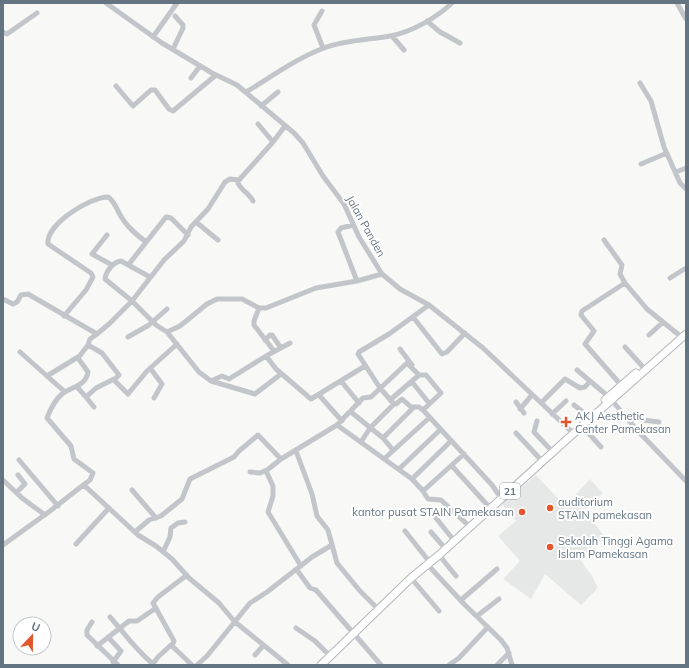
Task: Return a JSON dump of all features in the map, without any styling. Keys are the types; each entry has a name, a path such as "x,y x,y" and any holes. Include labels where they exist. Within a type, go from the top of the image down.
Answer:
{"highway":[{"name":"21","path":"428,563 439,555 500,496 588,416 683,334 686,329"},
{"name":"21","path":"541,460 550,449 582,426 621,385 683,334"},
{"name":"21","path":"321,665 428,563 443,546 467,524 489,507"}],"street":[{"name":"Jalan Panden","path":"106,3 152,37 200,66 237,85 284,126 302,143 319,170 344,204 354,225 382,274 400,289 429,305 465,333 483,348 572,432"},
{"path":"152,37 177,3"},
{"path":"246,92 324,48 352,40 392,36 426,21 452,3"},
{"path":"677,3 686,19"},
{"path":"322,11 314,24 324,48"},
{"path":"3,32 7,34 37,13"},
{"path":"173,49 183,28 183,25 175,16"},
{"path":"426,21 440,32 460,42"},
{"path":"392,36 404,50"},
{"path":"191,78 200,66"},
{"path":"116,86 133,106 152,90 155,90 169,109 173,111 216,75"},
{"path":"640,83 651,101 667,153 680,182 686,189"},
{"path":"261,106 278,92"},
{"path":"258,124 273,142"},
{"path":"237,181 273,142 284,126"},
{"path":"641,164 667,153"},
{"path":"676,172 686,168"},
{"path":"47,376 78,357 88,345 90,340 109,324 132,300 164,260 184,241 191,227 208,209 225,182 230,179 237,181 239,186 253,201"},
{"path":"64,316 86,290 93,277 91,274 48,244 48,238 61,220 96,199 108,197 112,199 122,218 132,230 146,242"},
{"path":"129,264 167,216 171,218 188,235"},
{"path":"196,222 218,240"},
{"path":"354,225 341,228 338,232 357,281"},
{"path":"107,235 92,254 112,265"},
{"path":"604,240 622,265 620,274 640,302 663,322 683,334"},
{"path":"150,277 129,264 121,261 112,265 105,279 132,300 152,322 167,332 201,374 211,381 255,394 281,374"},
{"path":"670,278 686,268"},
{"path":"167,332 180,326 207,304 217,299 242,299 259,308 271,307 316,288 357,281 382,274"},
{"path":"621,385 585,344 594,331 581,313 626,283"},
{"path":"3,299 13,304 22,295 26,294 97,334"},
{"path":"392,402 380,388 365,366 358,352 389,334 429,305"},
{"path":"259,308 254,323 274,351"},
{"path":"128,337 152,322 167,309"},
{"path":"413,317 442,354 446,352 465,333"},
{"path":"649,335 663,322"},
{"path":"265,340 272,335 281,348"},
{"path":"211,381 222,376 229,379 274,351 290,343"},
{"path":"114,379 129,394 150,368 177,344"},
{"path":"86,396 96,388 118,377 118,374 102,353 88,345"},
{"path":"625,347 642,367"},
{"path":"400,349 412,363 413,368"},
{"path":"20,352 65,392"},
{"path":"266,356 271,364 281,374 309,399 365,366"},
{"path":"3,544 58,506 90,480 93,473 74,459 71,446 47,419 55,402 65,392 78,387 88,373 78,357"},
{"path":"250,472 260,473 267,470 281,459 339,423 365,397 370,397 407,363 419,375 427,376 441,392 423,410"},
{"path":"150,368 162,384 154,398"},
{"path":"577,370 610,398 626,418 686,481"},
{"path":"361,442 370,428 392,402 419,375"},
{"path":"541,403 565,379 580,388 583,388 590,381"},
{"path":"341,381 359,403"},
{"path":"412,382 429,403"},
{"path":"78,387 94,407"},
{"path":"318,395 339,423 384,460 412,479 428,499 442,500 467,524"},
{"path":"516,402 522,411 532,395"},
{"path":"392,402 402,398 412,408"},
{"path":"552,414 566,401"},
{"path":"574,405 588,416"},
{"path":"383,438 412,408 419,407 464,454 500,496"},
{"path":"351,412 383,438 393,450"},
{"path":"384,460 429,418"},
{"path":"626,418 659,422"},
{"path":"537,421 534,432 550,449"},
{"path":"582,426 601,447"},
{"path":"399,469 440,430"},
{"path":"516,433 541,460"},
{"path":"135,532 149,520 161,516 182,499 190,479 234,458 239,451 258,435 281,459"},
{"path":"412,479 451,442"},
{"path":"296,451 312,494 318,518 326,527 337,563 360,591 379,610"},
{"path":"423,491 464,454"},
{"path":"19,460 58,506"},
{"path":"452,466 489,507"},
{"path":"267,470 266,473 273,486 273,496 268,512 310,588 316,590 381,665"},
{"path":"17,492 25,484 18,475"},
{"path":"4,481 44,515"},
{"path":"82,486 88,488 135,532 163,552 219,603 234,621 288,665"},
{"path":"132,490 156,518"},
{"path":"76,544 109,508"},
{"path":"432,513 452,538"},
{"path":"163,552 170,537 171,528 178,523 185,522"},
{"path":"404,531 428,563 461,600 505,644 512,665"},
{"path":"431,532 443,546"},
{"path":"197,665 207,656 250,603 332,545"},
{"path":"439,555 456,576"},
{"path":"461,600 497,569"},
{"path":"110,617 134,648 152,664 172,646 174,641 153,603 187,574"},
{"path":"413,577 439,611"},
{"path":"477,616 499,599"},
{"path":"96,646 129,620 138,620 156,608"},
{"path":"92,622 87,632 96,646 116,663 121,651 108,637"},
{"path":"449,665 459,658 488,627"},
{"path":"296,628 315,641 330,656"},
{"path":"172,646 192,665"},
{"path":"255,655 263,646"},
{"path":"498,665 509,653"}],"shaded area":[{"name":"Sekolah Tinggi Agama Islam Pamekasan","path":"536,475 565,506 590,479 603,493 584,509 605,537 579,558 592,576 598,588 581,605 545,574 531,599 503,579 520,561 498,536 516,521 502,504"}],"place":[{"name":"AKJ Aesthetic Center Pamekasan","path":"566,422"},
{"name":"auditorium STAIN pamekasan","path":"550,508"},
{"name":"kantor pusat STAIN Pamekasan","path":"522,512"},
{"name":"Sekolah Tinggi Agama Islam Pamekasan","path":"550,547"}]}
